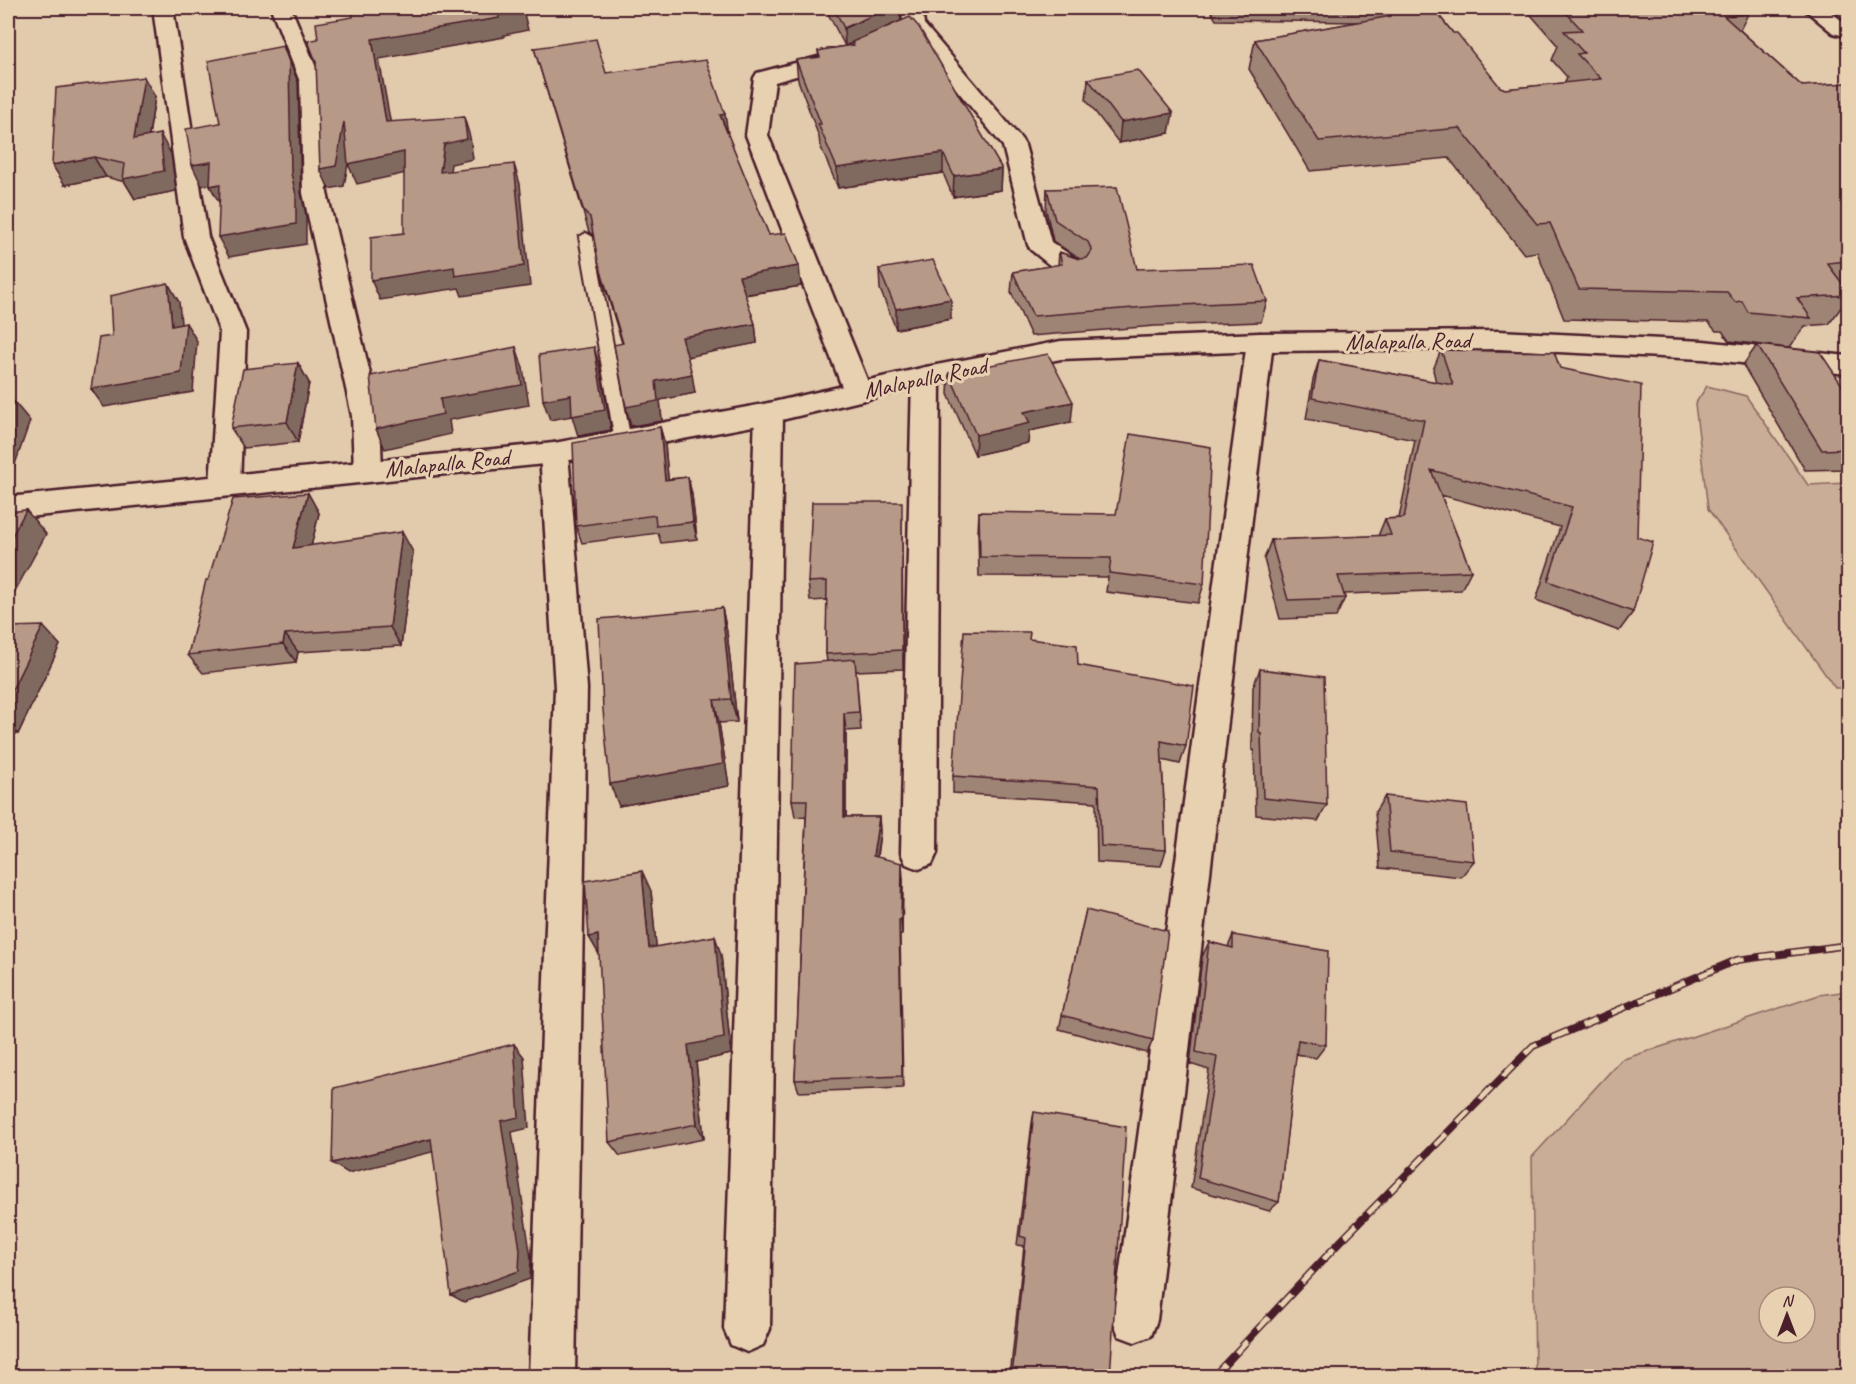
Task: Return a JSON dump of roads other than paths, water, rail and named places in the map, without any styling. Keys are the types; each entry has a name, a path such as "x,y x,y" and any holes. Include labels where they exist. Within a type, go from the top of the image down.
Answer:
{"street":[{"path":"163,8 196,237 233,332 225,485"},
{"path":"281,8 311,82 315,193 366,416 368,471"},
{"path":"1813,8 1840,29 1848,31"},
{"path":"858,392 757,135 765,78 848,55 913,16 1014,145 1040,245 1075,270"},
{"name":"Malapalla Road","path":"8,508 554,453 769,413 926,376 1061,350 1260,342 1499,340 1703,350 1848,365"},
{"path":"1135,1320 1260,342"},
{"path":"919,853 926,376"},
{"path":"747,1329 769,413"},
{"path":"552,1376 571,688 554,453"}],"lane":[{"path":"586,237 623,441"}],"railway":[{"path":"1214,1376 1337,1245 1533,1046 1737,960 1848,945"}]}
